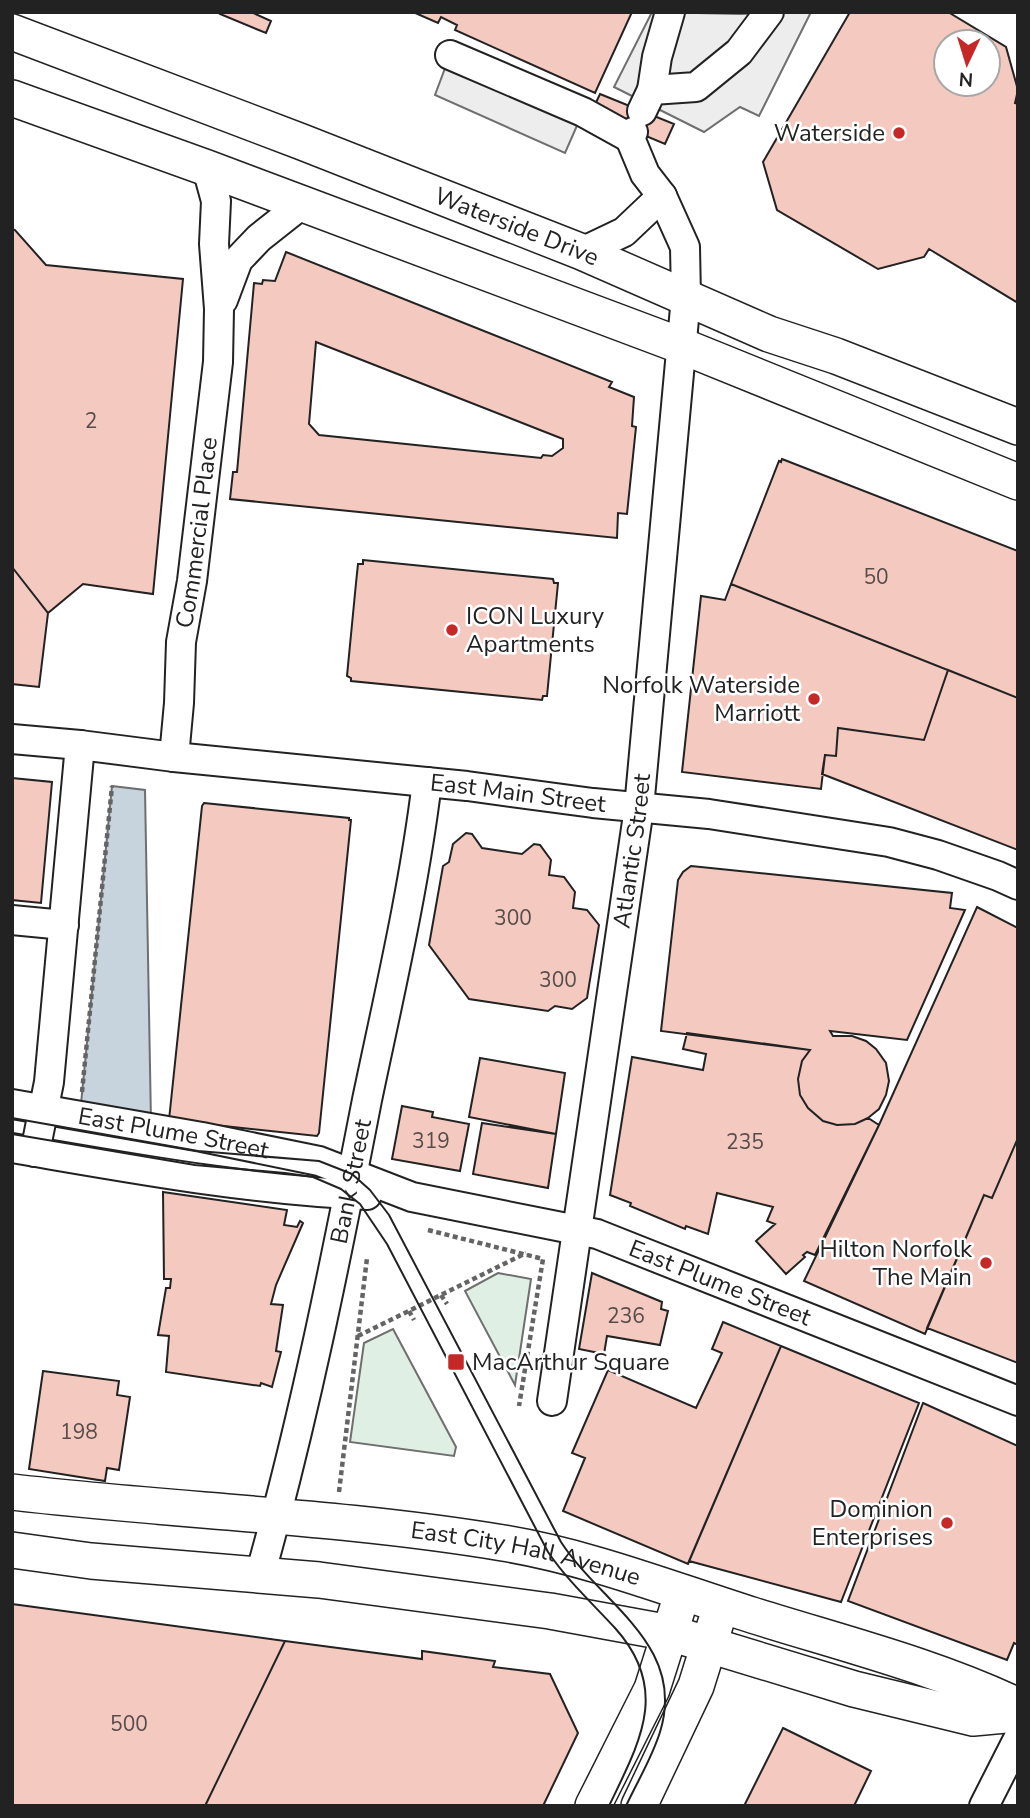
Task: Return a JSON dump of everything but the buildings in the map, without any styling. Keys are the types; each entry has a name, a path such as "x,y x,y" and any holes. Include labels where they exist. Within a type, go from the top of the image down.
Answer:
{"main road":[{"name":"Waterside Drive","path":"12,32 582,252 769,334 836,356 1018,427"},
{"path":"12,98 682,346 1018,482"},
{"name":"East City Hall Avenue","path":"12,1492 421,1531 514,1545 571,1558 683,1592 981,1688 1018,1706"},
{"name":"East City Hall Avenue","path":"12,1550 103,1562 464,1598 571,1614 710,1643 854,1689 973,1718 1018,1714"},
{"path":"593,1806 649,1696 683,1592"},
{"path":"639,1806 696,1686 721,1605"}],"street":[{"path":"639,118 670,12"},
{"path":"450,55 583,112 639,118 696,87 739,52 769,12"},
{"name":"Atlantic Street","path":"552,1401 639,808 686,297 685,247 663,196 646,174 639,118"},
{"name":"Commercial Place","path":"174,757 181,642 192,581 218,362 219,309 214,244 216,201 207,168"},
{"path":"582,252 624,232 663,196"},
{"name":"Commercial Place","path":"219,309 238,260 259,238 302,204"},
{"name":"East Main Street","path":"12,739 709,814 888,842 938,855 1018,886"},
{"path":"24,1150 45,1109 80,745"},
{"name":"Bank Street","path":"260,1576 277,1517 350,1184 420,840 427,782"},
{"path":"12,920 64,925"},
{"name":"East Plume Street","path":"12,1104 202,1137 319,1161 350,1184"},
{"name":"East Plume Street","path":"24,1150 194,1180 350,1184 597,1234 694,1270 1018,1401"},
{"path":"984,1806 1018,1739"}],"path":[{"path":"81,1104 113,786"},
{"path":"427,1230 543,1259 519,1406"},
{"path":"358,1336 526,1253"},
{"path":"339,1492 367,1258"},
{"path":"441,1295 447,1304"},
{"path":"409,1311 414,1320"}],"green space":[{"path":"498,1273 531,1279 515,1385 465,1291"},
{"path":"393,1329 456,1447 454,1456 350,1442 364,1343"}],"shaded area":[{"path":"652,12 811,12 759,116 740,107 704,132 614,87"},
{"path":"450,55 583,112 565,153 435,95"},
{"path":"112,786 145,790 151,1122 81,1104"}],"tram line":[{"path":"12,1118 198,1151 319,1161 352,1174 370,1190 389,1215 561,1542 636,1628 651,1650 662,1674 665,1701 660,1732 649,1761 626,1806"},
{"path":"12,1134 195,1165 313,1177 341,1189 360,1204 387,1244 548,1552 571,1582 615,1628 632,1651 642,1673 646,1695 639,1738 609,1806"}],"place":[{"name":"Waterside","path":"899,133"},
{"name":"ICON Luxury Apartments","path":"452,630"},
{"name":"Norfolk Waterside Marriott","path":"814,699"},
{"name":"Hilton Norfolk The Main","path":"986,1263"},
{"name":"MacArthur Square","path":"456,1362"},
{"name":"Dominion Enterprises","path":"947,1523"}]}
